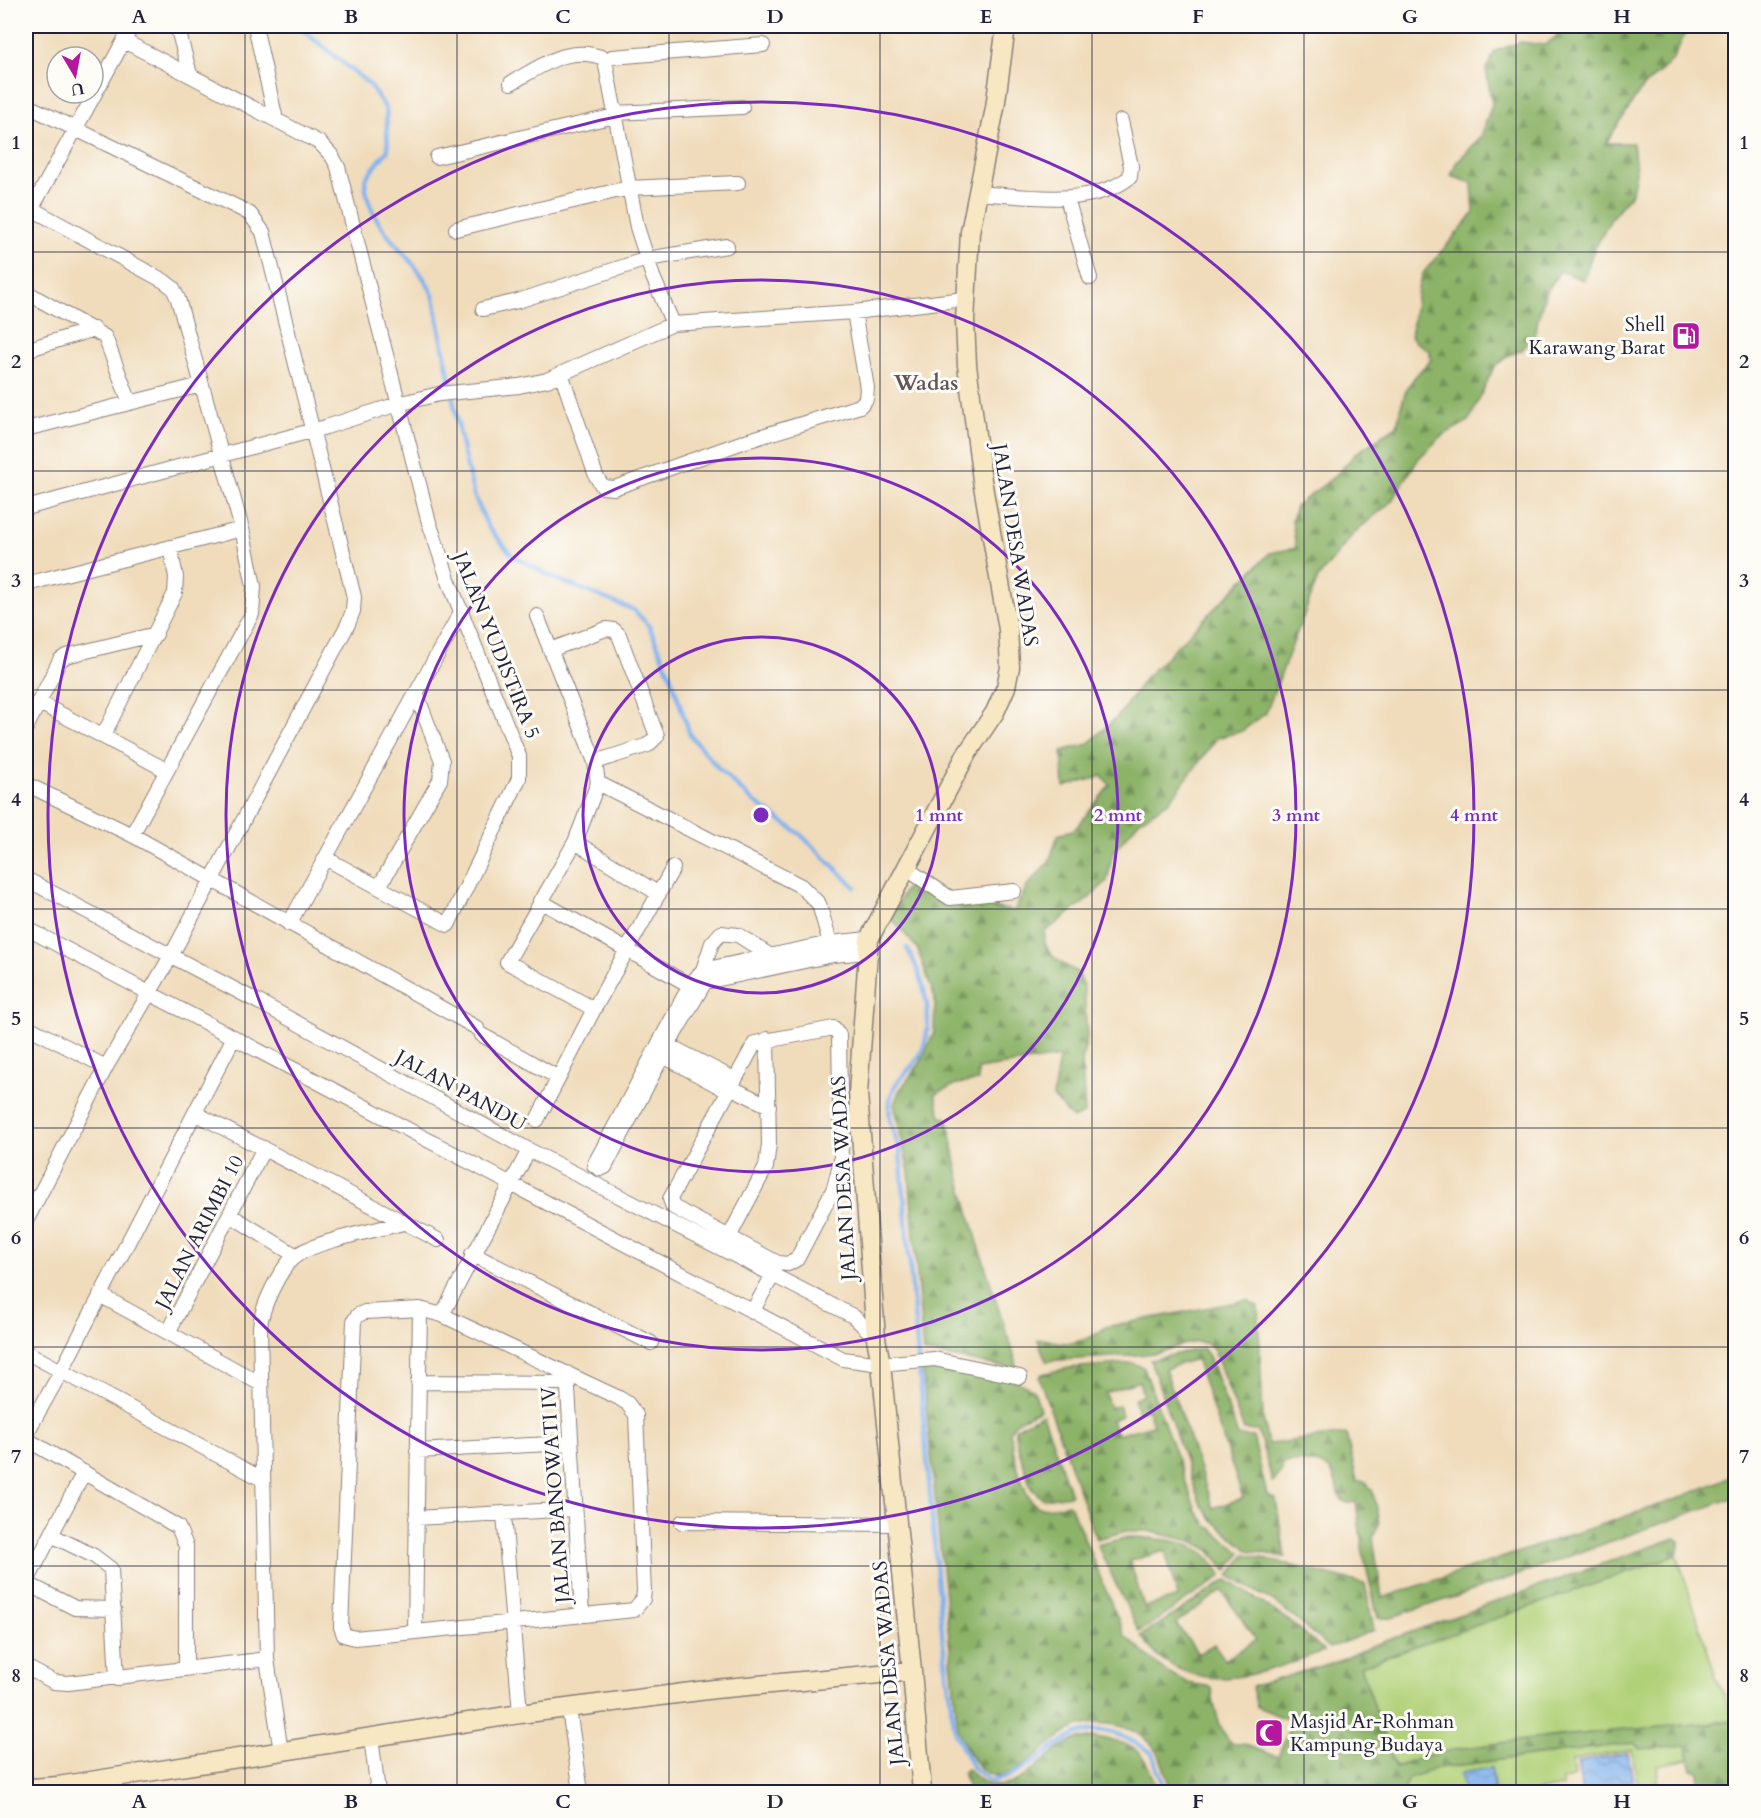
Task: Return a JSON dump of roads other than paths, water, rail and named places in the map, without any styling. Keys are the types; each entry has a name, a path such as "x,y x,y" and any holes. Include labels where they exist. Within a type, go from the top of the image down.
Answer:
{"main road":[{"name":"JALAN DESA WADAS","path":"922,1792 881,1364 876,1338 858,1093 868,945 887,900 907,869 966,755 995,712 1006,687 1010,667 1008,629 984,490 967,365 965,299 970,232 995,108 1006,26"},
{"path":"26,1785 32,1788 107,1786 281,1752 520,1714 715,1689 912,1671"}],"street":[{"path":"132,26 28,214 164,280 172,288 222,456 242,529 254,586 252,614 132,835"},
{"path":"177,26 190,74"},
{"path":"255,26 276,120"},
{"name":"JALAN YUDISTIRA 5","path":"124,41 320,143 332,156 338,167 428,519 448,579 462,609 519,756 520,766 515,788 448,925 379,887"},
{"path":"511,83 569,53 589,52 607,59 763,45"},
{"path":"607,59 605,66 628,188 647,259 673,324"},
{"path":"26,105 241,209 257,221 263,232 314,430 351,585 353,611 171,956 106,1067 26,1221"},
{"path":"437,157 615,115 742,107"},
{"path":"978,193 1066,198 1089,194 1130,177 1131,166 1121,121"},
{"path":"456,229 628,188 738,183"},
{"path":"1066,198 1090,278"},
{"path":"483,309 518,301 647,259 727,246"},
{"path":"26,292 94,329 107,341 130,403"},
{"path":"26,508 222,456 398,404 439,394 519,386 562,376 673,324 854,312 965,299"},
{"path":"562,376 596,476 603,487 614,488 746,441 860,406 866,399 867,388 854,312"},
{"path":"26,350 94,329"},
{"path":"26,429 201,385"},
{"path":"26,584 242,529"},
{"path":"103,736 175,593 176,577 170,547"},
{"path":"289,924 462,609"},
{"path":"537,616 596,762 598,783 575,842 507,962 594,1009"},
{"path":"550,650 606,629 614,630 619,635 657,736 648,745 596,762"},
{"path":"26,728 55,666 66,656 156,634"},
{"path":"325,858 379,887 440,780 442,761 416,693"},
{"path":"38,702 166,770"},
{"path":"598,783 801,886 819,904 832,949"},
{"path":"26,784 132,835 557,1077"},
{"path":"575,842 659,894"},
{"path":"537,1120 557,1077 673,867"},
{"path":"907,869 950,898 1014,891"},
{"name":"JALAN PANDU","path":"26,879 529,1150 853,1316 876,1338"},
{"path":"540,901 628,949 700,982 762,969 832,949"},
{"path":"26,928 843,1359 881,1364 929,1359 1020,1377"},
{"path":"607,1152 700,982 712,943 721,933 738,935 769,955"},
{"path":"700,982 769,955 868,945"},
{"path":"762,969 769,955"},
{"path":"828,1029 837,1030 841,1168 834,1188 792,1263 778,1263 729,1237 674,1207 670,1198 750,1048 755,1043 767,1039 828,1029"},
{"path":"27,1030 106,1067"},
{"path":"26,1434 62,1370 234,1037"},
{"path":"729,1237 766,1167 769,1144 767,1039"},
{"path":"662,1048 769,1106"},
{"path":"195,1113 438,1240"},
{"name":"JALAN ARIMBI 10","path":"168,1333 264,1148"},
{"path":"442,1315 472,1254 529,1150"},
{"path":"230,1215 295,1255"},
{"path":"281,1752 267,1659 260,1327 263,1307 295,1255 312,1248 403,1223"},
{"path":"472,1254 651,1342"},
{"path":"752,1312 773,1275"},
{"path":"100,1295 261,1384"},
{"path":"415,1631 417,1382 420,1309"},
{"path":"420,1309 442,1315 567,1378 627,1403 636,1415 643,1599 634,1610 355,1638 344,1635 341,1627 354,1321 358,1315 365,1312 420,1309"},
{"path":"26,1352 262,1479"},
{"path":"417,1382 567,1378"},
{"name":"JALAN BANOWATI IV","path":"567,1378 582,1614"},
{"path":"26,1439 165,1518 178,1527 183,1534 186,1545 186,1668"},
{"path":"417,1451 570,1443"},
{"path":"84,1472 26,1583 75,1608 114,1609"},
{"path":"416,1518 576,1509"},
{"path":"504,1514 520,1714"},
{"path":"682,1522 897,1524"},
{"path":"51,1535 101,1561 111,1569 117,1679"},
{"path":"26,1667 54,1682 117,1679 267,1659"},
{"path":"569,1709 581,1792"},
{"path":"372,1737 378,1792"}],"water":[{"path":"1628,1753 1635,1792 1582,1792 1577,1762"},
{"path":"1491,1768 1495,1792 1464,1792 1461,1773"}],"waterway":[{"path":"298,26 370,85 386,109 388,150 365,179 368,198 383,229 416,268 434,298 463,451 474,495 488,527 513,556 556,579 634,610 649,626 671,677 690,735 719,769 754,802 800,834 855,887"},
{"path":"907,948 923,986 928,1029 920,1055 891,1094 889,1108 892,1127 900,1151 943,1643 955,1733 973,1768 990,1781 1007,1777 1023,1769 1080,1733 1097,1730 1115,1733 1152,1753 1166,1792"}],"place":[{"name":"Shell Karawang Barat","path":"1686,336"},
{"name":"Masjid Ar-Rohman Kampung Budaya","path":"1269,1733"}],"district":[{"name":"Wadas","path":"926,382"}]}
